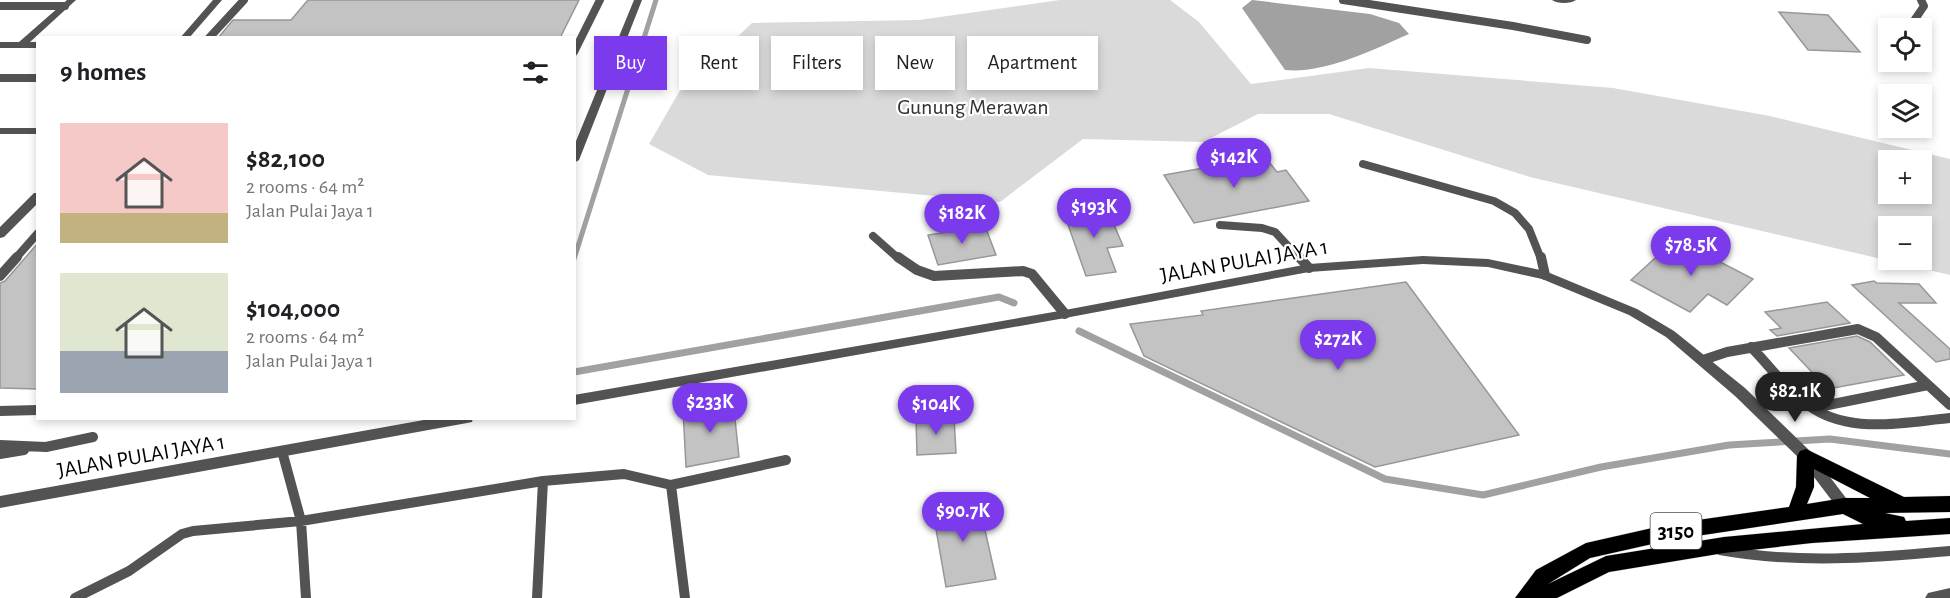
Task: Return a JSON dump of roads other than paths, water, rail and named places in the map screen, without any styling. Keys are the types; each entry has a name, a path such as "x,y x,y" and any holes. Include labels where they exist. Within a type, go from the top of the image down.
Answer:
{"main road":[{"path":"1803,453 1872,492 1904,505"},
{"path":"1795,513 1805,487 1803,453"},
{"name":"3150","path":"1526,598 1542,576 1586,551 1670,532 1844,506 1950,504"},
{"path":"1844,506 1866,517 1893,523 1945,526"},
{"path":"1812,535 1839,524 1845,519 1844,506"},
{"name":"3150","path":"1535,598 1558,589 1606,564 1812,535 1945,526"}],"street":[{"path":"186,36 218,0"},
{"path":"576,155 638,0"},
{"path":"1556,0 1572,0"},
{"path":"21,45 69,3"},
{"path":"0,45 36,45"},
{"path":"0,131 36,131"},
{"path":"0,234 36,198"},
{"name":"JALAN PULAI JAYA 1","path":"576,399 1065,314 1309,267 1423,260 1488,263 1545,274 1633,312 1670,334 1703,360 1803,453 1844,506"},
{"name":"JALAN PULAI JAYA 1","path":"0,502 456,420"},
{"path":"1933,598 1950,595"}],"lane":[{"path":"211,36 244,0"},
{"path":"576,48 600,0"},
{"path":"1343,0 1513,26 1587,40"},
{"path":"1916,18 1924,6 1921,0"},
{"path":"0,6 69,3"},
{"path":"0,78 36,78"},
{"path":"1363,164 1494,201 1515,213 1529,229 1539,250 1545,274"},
{"path":"1220,225 1262,228 1275,232 1309,267"},
{"path":"0,276 36,235"},
{"path":"873,236 911,267 925,274 946,276 1023,272 1032,274 1065,314"},
{"path":"1703,360 1751,347 1858,329 1876,338 1950,405"},
{"path":"1751,347 1813,408 1831,417 1865,424 1950,418"},
{"path":"1813,408 1928,385"},
{"path":"0,411 36,410"},
{"path":"0,454 93,437"},
{"path":"0,445 46,447"},
{"path":"282,451 301,520 306,598"},
{"path":"75,598 129,571 182,534 193,531 301,520 543,481 624,474 671,485 786,460"},
{"path":"537,598 543,481"},
{"path":"671,485 685,598"},
{"path":"1709,548 1758,558 1832,562 1950,551"}],"waterway":[{"path":"576,253 656,0"},
{"path":"576,372 999,297 1014,303"},
{"path":"1079,331 1385,479 1483,495 1601,467 1729,445 1830,439 1950,454"}],"park label":[{"name":"Gunung Merawan","path":"973,106"}]}
